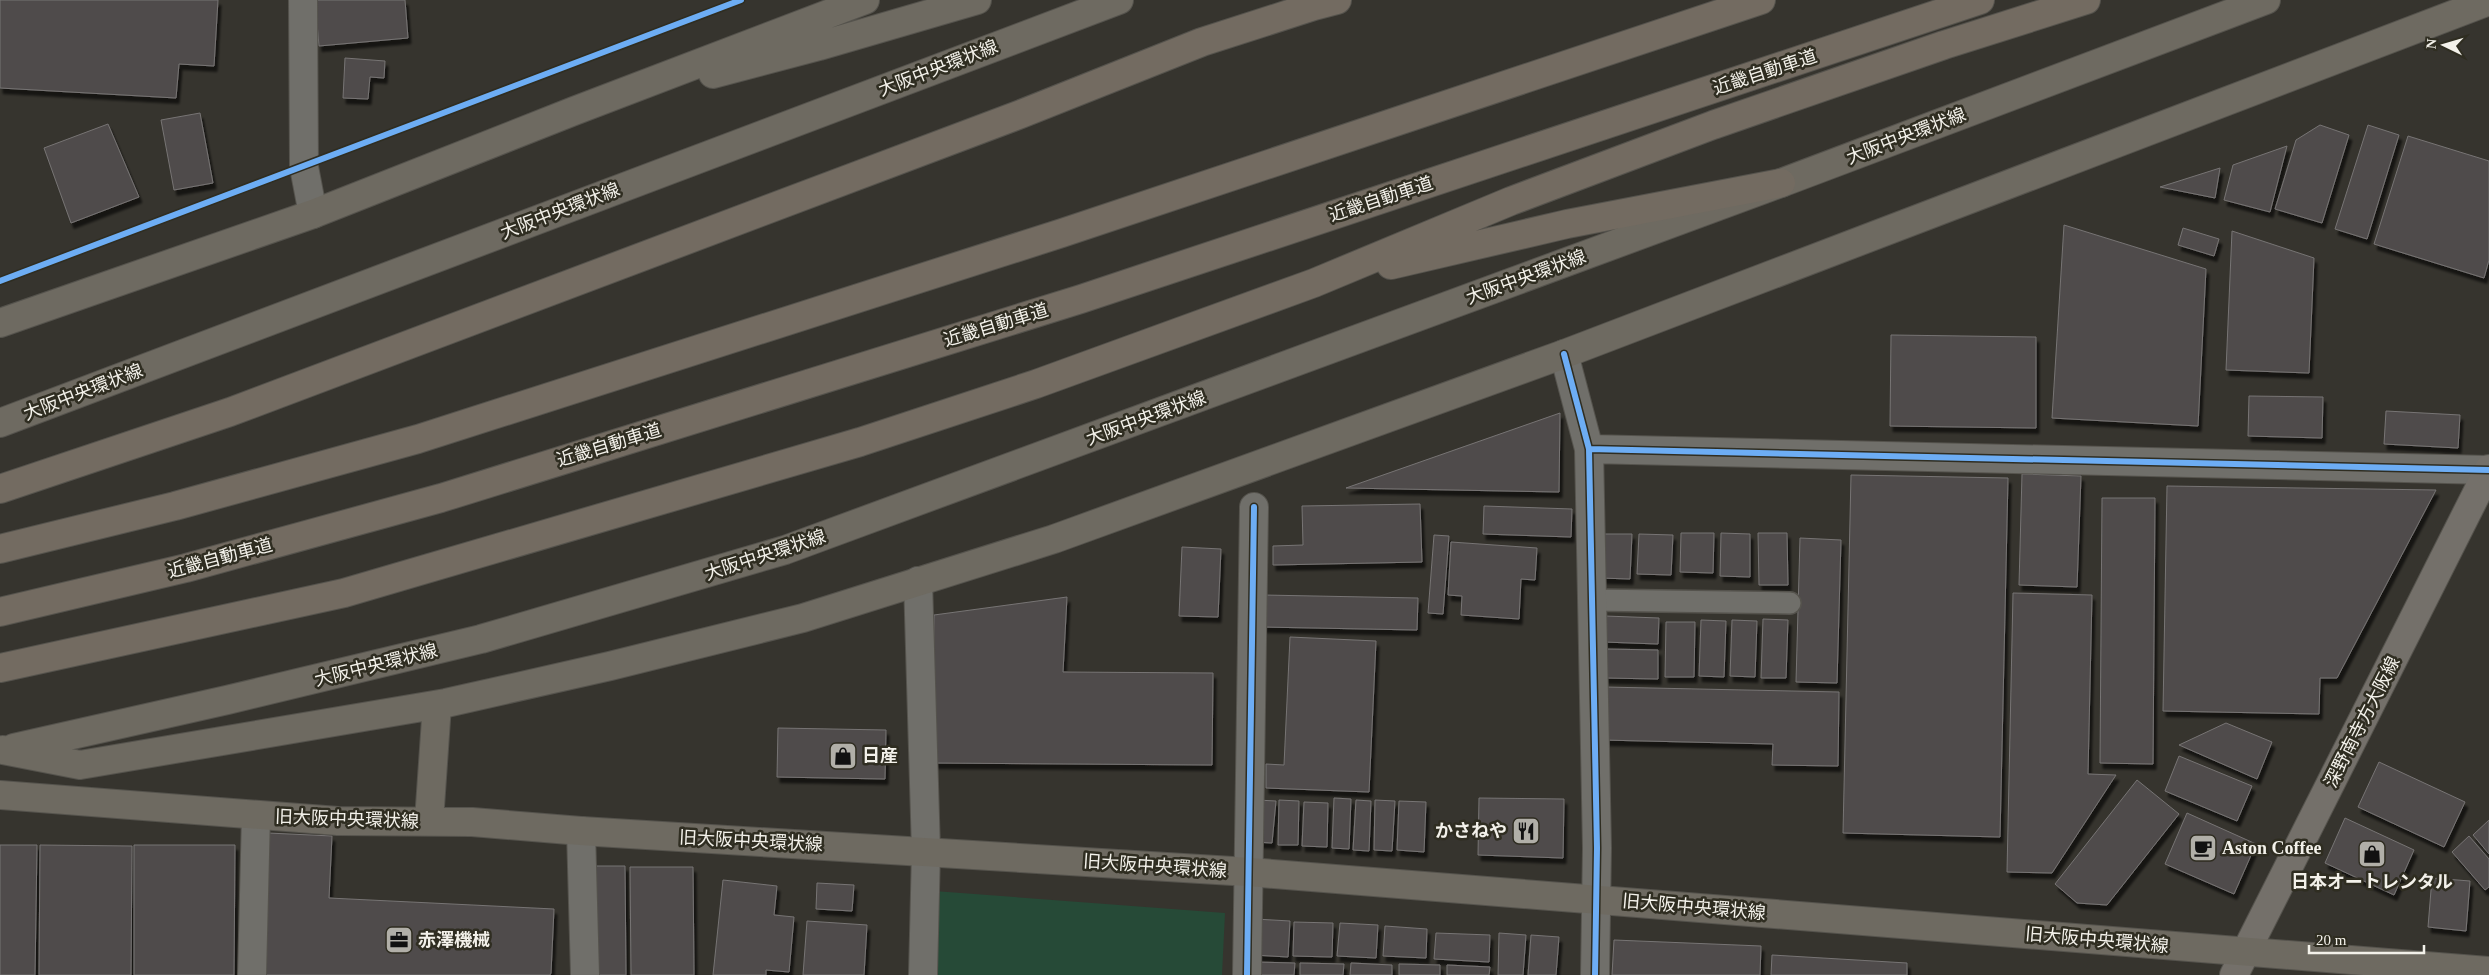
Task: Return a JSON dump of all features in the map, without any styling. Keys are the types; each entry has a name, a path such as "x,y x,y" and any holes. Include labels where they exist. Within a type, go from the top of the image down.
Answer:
{"highway":[{"path":"0,489 239,408 965,135 1202,42 1337,0"},
{"path":"0,549 175,506 418,438 1062,233 1760,0"},
{"name":"近畿自動車道","path":"0,612 186,568 440,498 1081,299 1980,0"},
{"path":"0,668 353,590 860,442 1036,384 1314,283 1511,201 1713,125 1944,45 2086,0"},
{"path":"1314,283 1567,224 1781,183"}],"main road":[{"path":"0,323 313,214 574,110 865,0"},
{"path":"574,110 819,46 977,0"},
{"name":"大阪中央環状線","path":"0,423 1119,0"},
{"name":"大阪中央環状線","path":"1,750 228,700 481,639 785,550 1781,183 2266,0"},
{"path":"1,750 80,765 437,705 610,666 803,618 1054,539 1564,354 2489,2"},
{"name":"深野南寺方大阪線","path":"2241,963 2489,470"},
{"path":"429,821 437,705"},
{"name":"旧大阪中央環状線","path":"0,795 338,821 472,822 581,831 1249,872 1596,900 2241,963 2489,970"}],"street":[{"path":"303,0 304,167 313,214"},
{"path":"1564,354 1589,450 1596,900 1595,975"},
{"path":"1589,450 2489,470"},
{"path":"1247,975 1254,507"},
{"path":"918,581 926,852 924,975"},
{"path":"252,975 256,815"},
{"path":"581,831 585,975"}],"lane":[{"path":"1591,600 1790,603"}],"green space":[{"path":"934,891 1225,913 1222,975 933,975"}],"building":[{"path":"0,0 218,0 214,66 179,64 176,98 0,88"},
{"path":"315,0 405,0 408,38 319,46"},
{"path":"345,58 385,61 384,78 370,77 368,99 343,98"},
{"path":"200,113 213,183 174,190 161,120"},
{"path":"108,124 139,197 71,223 44,148"},
{"path":"2320,125 2349,135 2322,223 2275,209 2296,140"},
{"path":"2368,125 2399,135 2367,239 2335,229"},
{"path":"2408,136 2489,161 2489,260 2484,278 2374,244"},
{"path":"2287,146 2270,212 2224,200 2233,165"},
{"path":"2220,168 2215,198 2160,187"},
{"path":"2064,225 2206,269 2198,426 2052,418"},
{"path":"2183,228 2219,239 2214,256 2178,245"},
{"path":"2232,231 2314,258 2309,373 2226,370"},
{"path":"1891,335 2036,337 2036,428 1890,426"},
{"path":"2249,396 2323,397 2322,438 2248,436"},
{"path":"2386,411 2460,415 2458,448 2384,444"},
{"path":"1560,413 1559,492 1346,488"},
{"path":"2022,474 2081,476 2077,587 2019,585"},
{"path":"1851,475 2008,478 2000,837 1843,833"},
{"path":"2167,486 2436,490 2337,678 2320,678 2319,714 2163,711"},
{"path":"2102,498 2155,498 2153,764 2100,763"},
{"path":"1420,504 1422,562 1273,565 1273,546 1303,545 1302,506"},
{"path":"1484,506 1572,509 1571,537 1483,534"},
{"path":"1681,533 1714,533 1713,573 1680,572"},
{"path":"1721,533 1750,534 1750,577 1720,576"},
{"path":"1758,533 1787,533 1788,585 1759,585"},
{"path":"1602,534 1632,534 1630,579 1600,578"},
{"path":"1639,534 1673,535 1671,575 1637,574"},
{"path":"1434,535 1449,536 1443,614 1428,613"},
{"path":"1800,538 1841,540 1837,683 1796,682"},
{"path":"1451,542 1537,548 1535,580 1521,579 1519,619 1461,615 1462,596 1448,595"},
{"path":"1182,547 1221,549 1218,617 1179,616"},
{"path":"2013,593 2092,595 2088,774 2116,775 2052,873 2007,872"},
{"path":"1263,595 1418,598 1417,630 1262,627"},
{"path":"1067,597 1063,672 1213,673 1212,765 932,763 934,615"},
{"path":"1605,616 1659,618 1658,644 1604,642"},
{"path":"1763,619 1788,620 1786,678 1761,678"},
{"path":"1701,620 1726,621 1724,677 1699,676"},
{"path":"1732,620 1757,621 1755,677 1730,676"},
{"path":"1666,622 1695,622 1694,677 1665,677"},
{"path":"1290,637 1376,641 1369,792 1266,788 1266,764 1284,765"},
{"path":"1605,649 1658,650 1658,679 1605,678"},
{"path":"1604,687 1839,692 1838,766 1772,765 1773,744 1602,740"},
{"path":"2226,723 2272,742 2257,779 2179,745"},
{"path":"778,728 886,730 885,779 777,777"},
{"path":"2179,756 2252,786 2237,821 2165,791"},
{"path":"2379,762 2465,802 2444,847 2358,807"},
{"path":"2137,780 2179,814 2107,905 2077,903 2055,884"},
{"path":"1334,798 1351,799 1349,849 1332,848"},
{"path":"1479,798 1564,799 1563,858 1478,855"},
{"path":"1257,800 1276,801 1272,843 1254,842"},
{"path":"1279,800 1299,801 1298,845 1278,845"},
{"path":"1356,800 1371,801 1369,851 1353,850"},
{"path":"1375,800 1395,801 1392,851 1374,850"},
{"path":"1399,801 1426,802 1424,852 1397,850"},
{"path":"1304,802 1328,803 1327,847 1302,846"},
{"path":"2187,813 2256,844 2234,894 2165,864"},
{"path":"2345,818 2414,850 2394,895 2325,863"},
{"path":"2489,820 2489,854 2473,835"},
{"path":"268,833 332,836 329,898 554,909 551,973 550,975 261,975"},
{"path":"2469,836 2489,859 2489,887 2485,890 2452,852"},
{"path":"0,845 37,845 35,975 0,975"},
{"path":"40,845 132,846 131,975 39,975"},
{"path":"134,845 235,845 234,975 134,975"},
{"path":"593,866 625,866 626,975 594,975"},
{"path":"630,867 693,867 694,975 631,975"},
{"path":"2432,878 2470,881 2466,931 2428,927"},
{"path":"723,880 777,886 774,915 794,917 789,972 766,970 766,975 713,975"},
{"path":"817,883 854,885 852,911 816,909"},
{"path":"1255,919 1290,921 1288,957 1253,955"},
{"path":"807,921 867,925 864,975 803,975"},
{"path":"1294,922 1333,923 1332,957 1293,956"},
{"path":"1340,923 1378,925 1376,958 1337,956"},
{"path":"1385,926 1427,929 1426,958 1383,956"},
{"path":"1436,933 1490,935 1489,962 1434,959"},
{"path":"1499,933 1526,935 1523,975 1498,975"},
{"path":"1531,935 1559,937 1556,975 1528,975"},
{"path":"1614,940 1761,946 1760,975 1612,975"},
{"path":"1772,955 1907,963 1907,975 1771,975"},
{"path":"1254,962 1295,963 1294,975 1253,975"},
{"path":"1300,963 1344,964 1343,975 1300,975"},
{"path":"1351,963 1392,965 1392,975 1350,975"},
{"path":"1399,964 1440,965 1440,975 1399,975"},
{"path":"1447,965 1490,967 1489,975 1447,975"}],"cycle path":[{"path":"0,281 741,0"},
{"path":"1564,354 1589,449 1597,848 1595,975"},
{"path":"1589,449 2489,470"},
{"path":"1247,975 1254,507"}],"place":[{"name":"日産","path":"843,756"},
{"name":"かさねや","path":"1526,831"},
{"name":"Aston Coffee","path":"2203,848"},
{"name":"日本オートレンタル","path":"2372,854"},
{"name":"赤澤機械","path":"399,940"}]}
